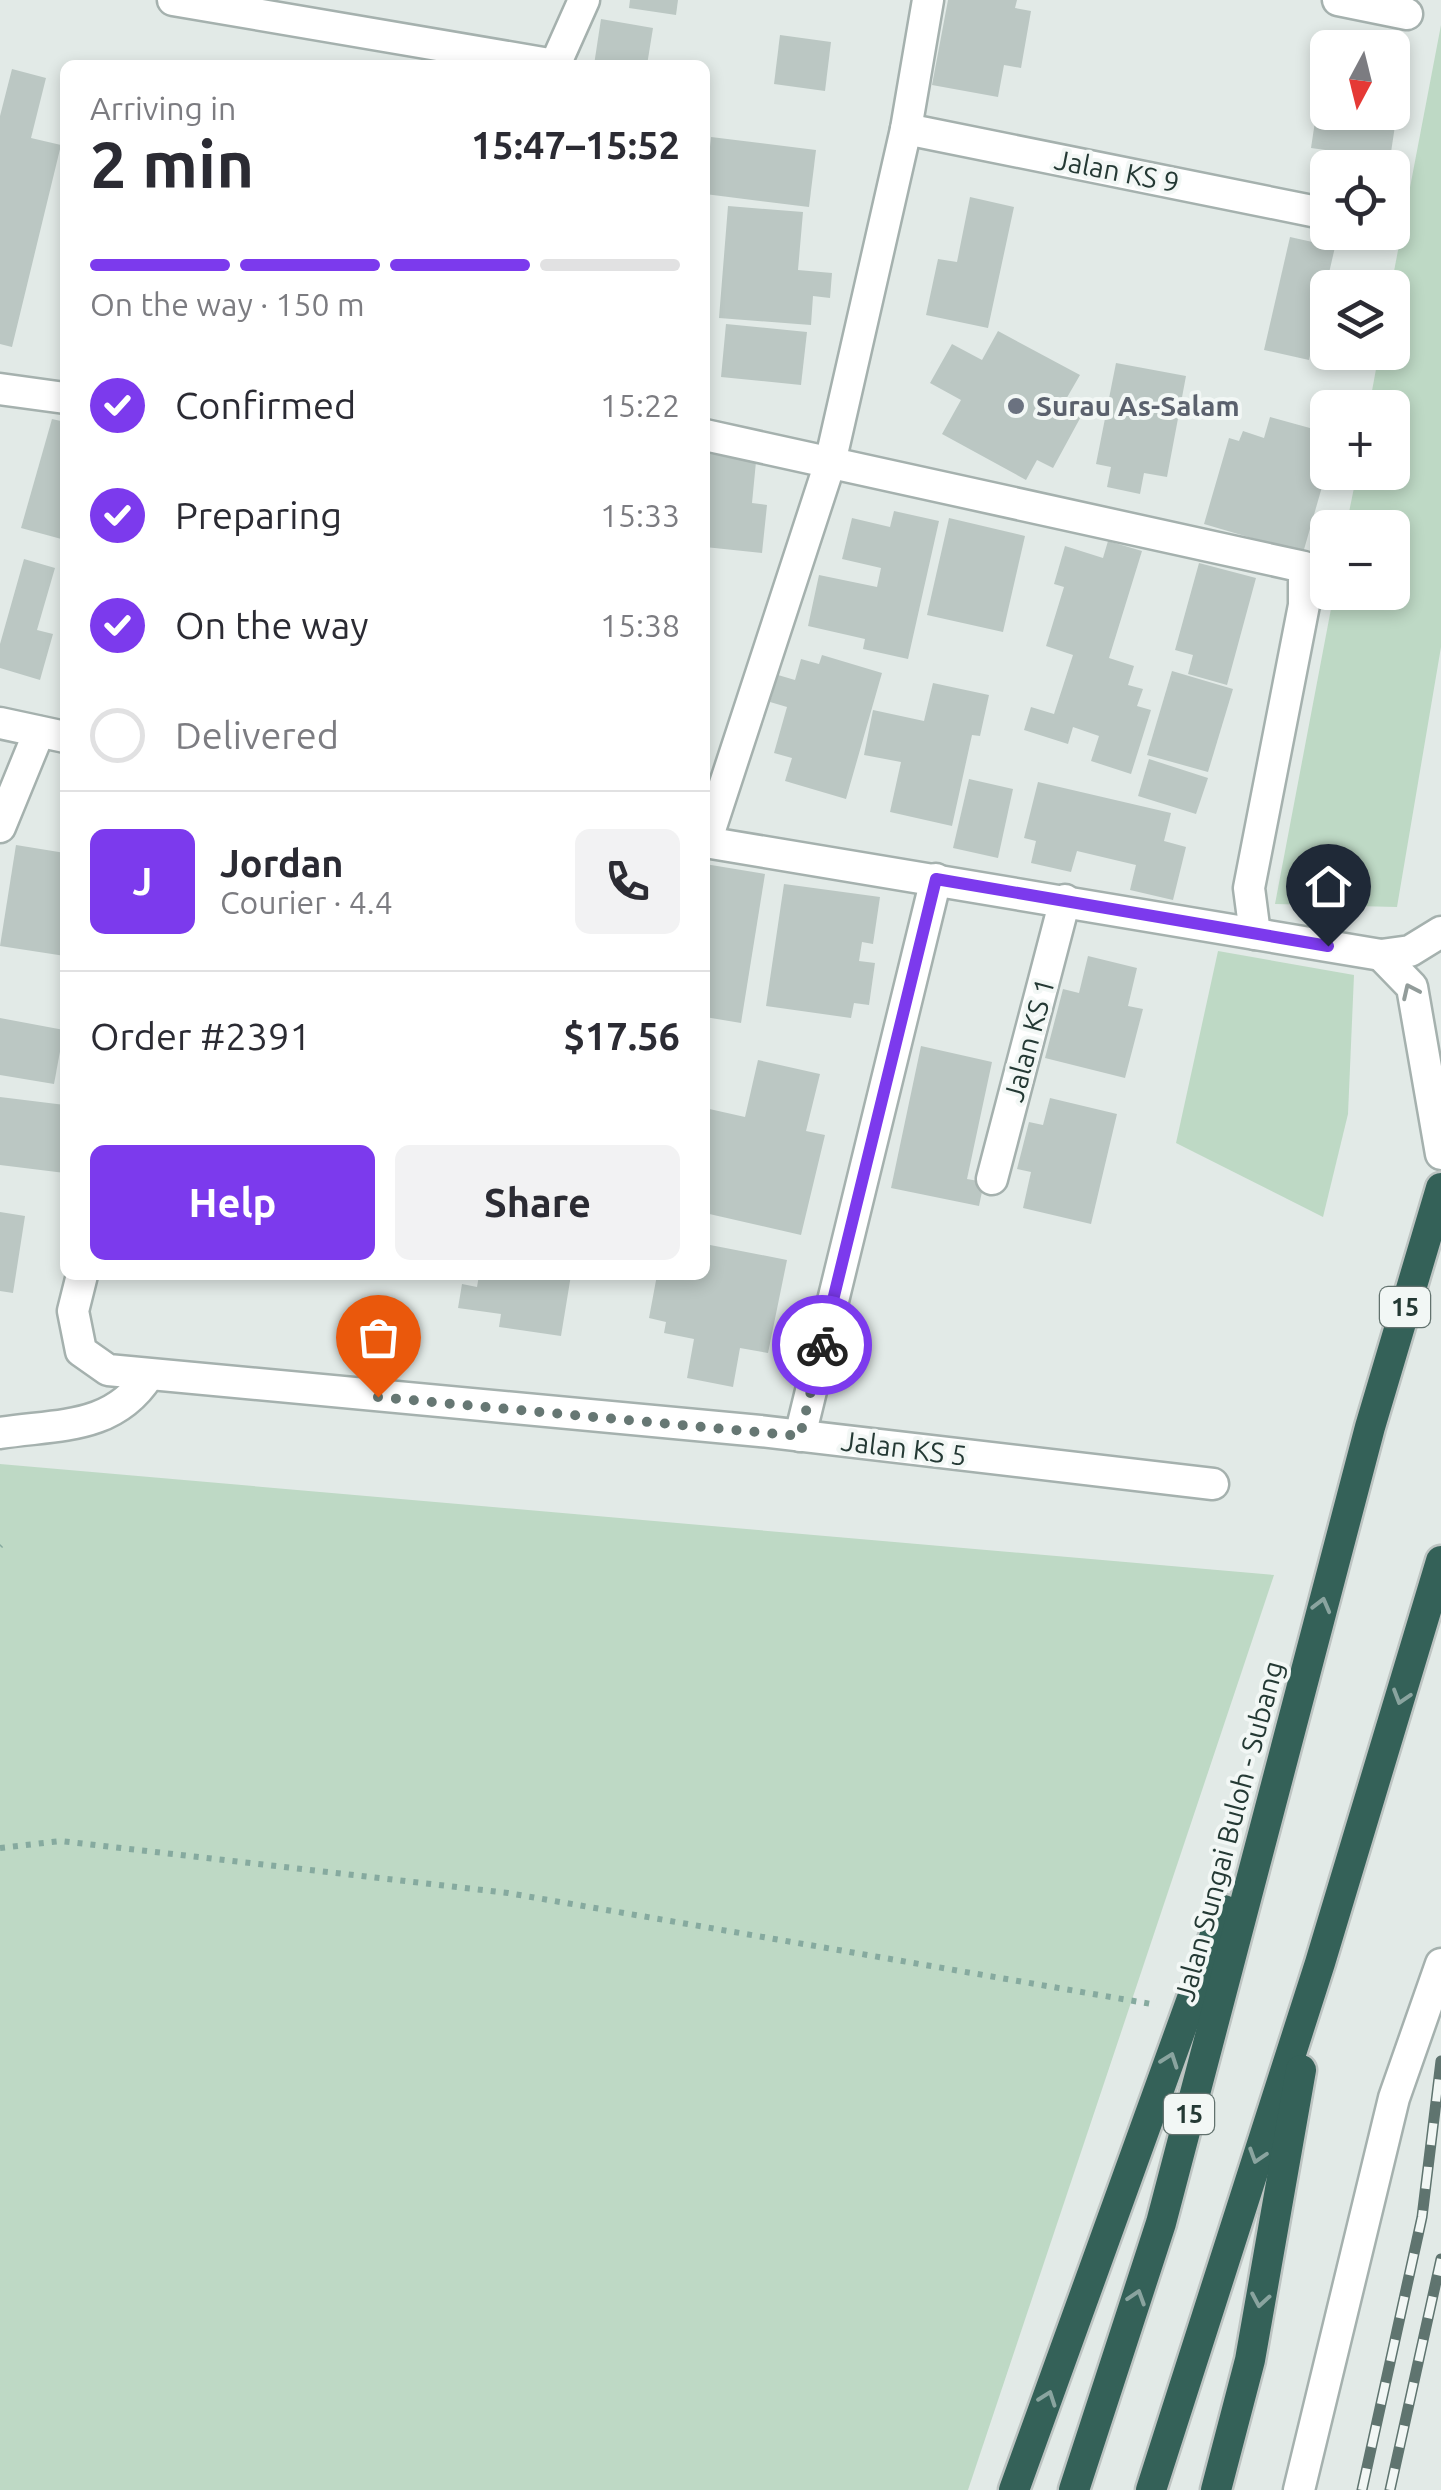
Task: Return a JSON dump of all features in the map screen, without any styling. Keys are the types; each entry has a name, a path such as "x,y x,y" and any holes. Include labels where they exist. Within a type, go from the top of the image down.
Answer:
{"highway":[{"name":"Jalan Sungai Buloh - Subang","path":"1074,2490 1161,2223 1287,1733 1370,1427 1441,1188"},
{"path":"1152,2490 1435,1606 1441,1561"},
{"path":"1014,2490 1287,1733"},
{"path":"1216,2490 1250,2360 1320,1963"}],"street":[{"path":"173,0 526,60"},
{"path":"557,60 584,0"},
{"path":"710,830 830,464 906,129 928,0"},
{"path":"1338,0 1407,14"},
{"name":"Jalan KS 9","path":"906,129 1310,211"},
{"path":"0,389 60,397"},
{"path":"710,436 1304,567 1304,604 1249,888 1255,934"},
{"path":"0,723 52,735 0,827"},
{"path":"710,843 1382,955 1410,950 1441,932"},
{"path":"800,1436 936,879"},
{"name":"Jalan KS 1","path":"992,1179 1065,900"},
{"path":"1382,955 1412,988 1441,1154"},
{"name":"Jalan KS 5","path":"81,1280 73,1311 81,1350 108,1370 800,1436 1213,1484"},
{"path":"0,1434 108,1416 135,1396 148,1376"},
{"path":"1299,2490 1394,2098 1441,1964"}],"path":[{"path":"0,1848 61,1841 508,1893 1188,2010"}],"green space":[{"path":"1441,25 1441,647 1397,907 1275,904 1331,610 1410,610 1410,510 1349,510 1354,490 1410,490 1410,390 1372,390 1376,370 1410,370 1410,270 1394,270 1398,250 1410,250 1410,187"},
{"path":"1218,951 1354,975 1348,1114 1323,1217 1176,1143"},
{"path":"0,1464 1274,1575 968,2490 0,2490"}],"building":[{"path":"630,0 678,0 676,15 629,8"},
{"path":"948,0 1017,0 1015,8 1031,11 1021,68 1004,65 998,97 932,85"},
{"path":"601,19 653,28 648,60 595,60"},
{"path":"780,35 831,42 825,91 774,84"},
{"path":"12,69 46,78 31,138 60,145 60,149 12,347 0,344 0,116"},
{"path":"1314,130 1394,130 1391,150 1311,148"},
{"path":"711,137 816,150 809,207 710,195"},
{"path":"970,197 1014,207 988,328 926,315 938,259 957,262"},
{"path":"728,206 803,212 798,270 832,273 830,298 813,296 811,325 719,318"},
{"path":"1290,237 1310,241 1310,250 1334,250 1330,270 1310,270 1309,360 1264,350"},
{"path":"726,324 807,332 801,385 721,377"},
{"name":"Surau As-Salam","path":"998,331 1080,375 1065,401 1084,411 1053,468 1037,460 1026,480 942,434 961,400 930,383 952,344 982,360"},
{"path":"1116,363 1186,376 1167,477 1144,473 1140,494 1107,487 1111,467 1096,464"},
{"path":"1270,417 1310,428 1310,490 1321,490 1315,510 1310,510 1303,553 1204,524 1229,438 1239,441 1243,431 1264,438"},
{"path":"52,419 60,421 60,539 21,528"},
{"path":"710,436 758,441 752,503 767,505 762,553 710,548"},
{"path":"894,511 939,521 908,659 863,649 865,639 808,626 819,575 877,587 881,568 842,559 852,518 890,527"},
{"path":"949,518 1025,536 1003,632 927,615"},
{"path":"1108,541 1142,551 1109,658 1134,666 1128,685 1143,689 1137,706 1151,710 1131,774 1091,761 1099,736 1073,727 1068,744 1024,730 1031,707 1054,714 1073,655 1046,646 1064,587 1054,584 1065,546 1103,558"},
{"path":"24,559 55,568 37,630 53,634 40,680 0,668 0,644"},
{"path":"1199,563 1256,578 1227,685 1188,674 1193,655 1175,650"},
{"path":"822,655 882,673 846,799 785,781 792,758 774,753 787,707 770,702 778,675 795,680 801,659 819,664"},
{"path":"1172,671 1233,689 1208,772 1147,755"},
{"path":"933,683 989,695 980,736 972,735 952,826 890,812 901,762 864,755 873,710 924,721"},
{"path":"1149,759 1208,778 1196,814 1138,796"},
{"path":"969,779 1013,789 998,858 953,848"},
{"path":"1038,782 1171,813 1164,841 1186,847 1173,900 1130,890 1136,865 1077,851 1071,872 1031,863 1036,841 1024,838"},
{"path":"16,845 60,852 60,955 0,946"},
{"path":"710,865 765,874 741,1023 710,1018"},
{"path":"784,884 880,897 873,944 862,942 859,961 875,963 869,1005 854,1003 851,1018 766,1006"},
{"path":"1088,956 1137,968 1128,1006 1143,1009 1125,1078 1045,1058 1063,989 1079,993"},
{"path":"0,1018 60,1029 54,1084 0,1075"},
{"path":"921,1046 992,1062 967,1179 984,1182 979,1206 891,1188"},
{"path":"758,1060 820,1074 806,1131 825,1135 801,1235 710,1214 710,1109 745,1117"},
{"path":"0,1097 60,1104 60,1172 0,1165"},
{"path":"1050,1098 1117,1114 1091,1224 1023,1208 1031,1172 1017,1169 1029,1122 1043,1125"},
{"path":"0,1212 25,1216 13,1293 0,1291"},
{"path":"710,1245 787,1260 768,1353 740,1348 733,1387 687,1378 694,1339 664,1333 666,1322 649,1318 656,1280 710,1280"},
{"path":"478,1280 570,1280 561,1336 499,1327 501,1314 458,1308 462,1284 477,1287"}],"railway":[{"path":"1362,2490 1422,2217 1441,2061"},
{"path":"1390,2490 1441,2259"}],"way so far":[{"path":"378,1397 800,1436 822,1345"}],"place":[{"name":"Surau As-Salam","path":"1016,406"}],"route":[{"path":"822,1345 936,879 1328,946"}]}
